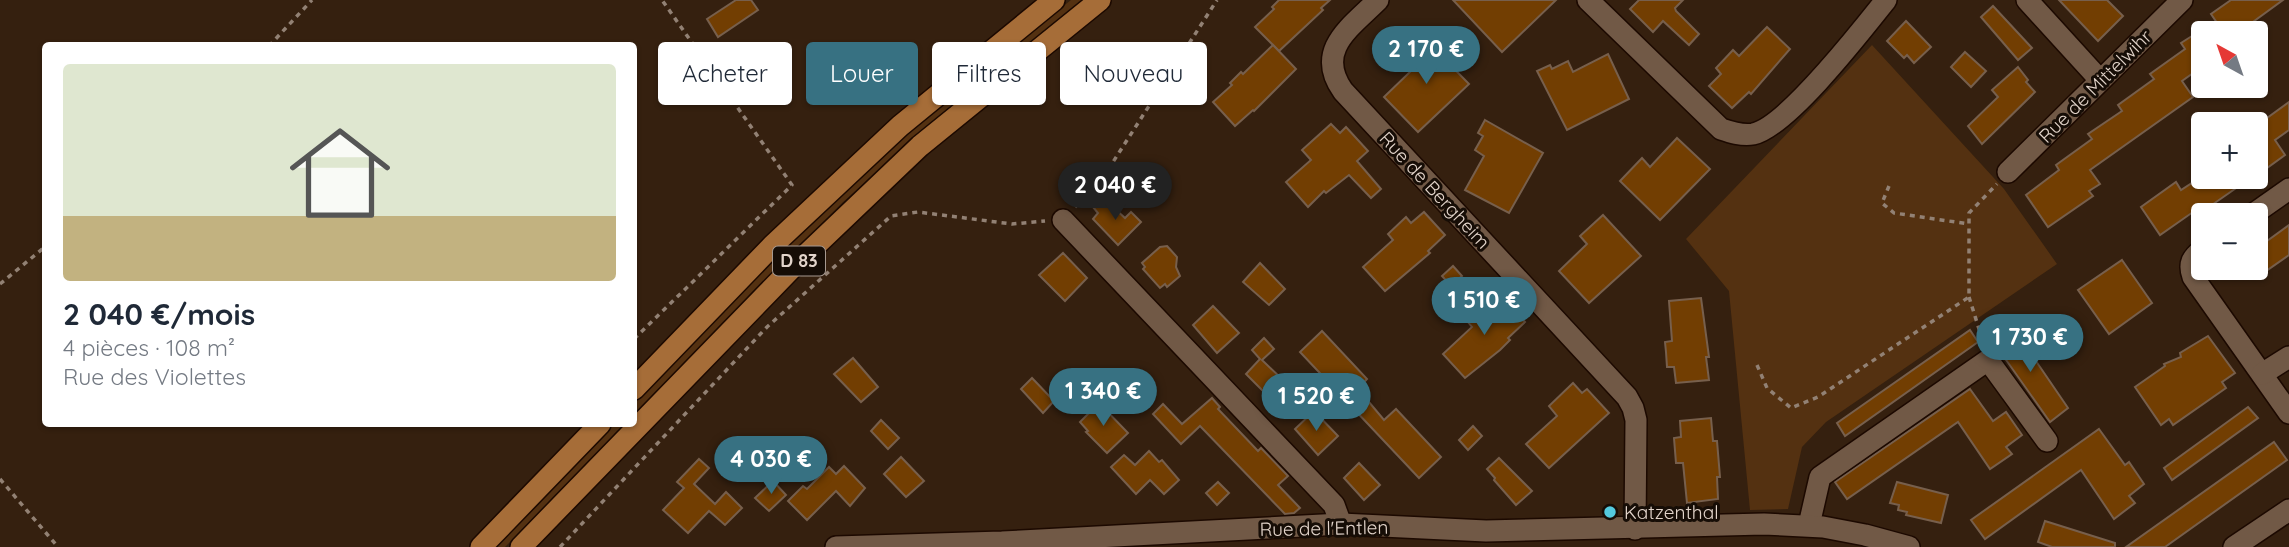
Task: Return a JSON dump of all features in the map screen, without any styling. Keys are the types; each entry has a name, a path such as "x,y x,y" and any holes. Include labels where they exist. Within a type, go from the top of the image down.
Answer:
{"main road":[{"name":"D 83","path":"637,386 772,246 900,126 1054,0"},
{"name":"D 83","path":"521,547 792,268 919,146 1100,0"},
{"path":"481,547 597,427"}],"street":[{"name":"Rue de Bergheim","path":"1378,0 1342,35 1335,47 1332,64 1334,79 1627,397 1636,420 1635,529"},
{"path":"1588,0 1721,129 1737,134 1752,134 1772,125 1832,66 1885,0"},
{"path":"2027,0 2100,80"},
{"name":"Rue de Mittelwihr","path":"2008,172 2182,0"},
{"path":"2268,204 2289,189"},
{"path":"1063,220 1334,505 1341,524"},
{"path":"2195,280 2289,413"},
{"path":"2262,374 2289,357"},
{"path":"1818,533 1820,477 1988,360 2047,441"},
{"path":"2262,374 2289,381"},
{"path":"2234,547 2289,510"},
{"name":"Rue de l'Entlen","path":"836,547 1002,542 1341,524 1602,538 1635,529 1764,524 1818,533 1865,535 1909,547"}],"path":[{"path":"274,42 312,0"},
{"path":"637,336 792,185 662,0"},
{"path":"559,547 766,327 891,216 918,212 1012,224 1063,220 1114,162 1217,0"},
{"path":"1988,360 1969,296 1969,213 2008,172"},
{"path":"1889,186 1882,203 1894,213 1969,224"},
{"path":"0,284 42,249"},
{"path":"1757,365 1767,388 1791,408 1818,397 1969,296"},
{"path":"0,479 58,547"}],"shaded area":[{"path":"1071,0 1085,0 1032,42 1019,42"},
{"path":"1872,45 2004,189 2057,264 1826,422 1802,447 1788,509 1750,510 1729,291 1686,239"},
{"path":"940,105 953,105 843,202 637,411 637,398 827,205"},
{"path":"609,427 622,427 505,547 492,547"}],"building":[{"path":"736,0 751,0 758,10 718,37 707,19"},
{"path":"1279,0 1330,0 1321,8 1323,10 1279,51 1255,27 1274,9 1272,7"},
{"path":"1453,0 1556,0 1502,52"},
{"path":"1639,0 1683,0 1675,8 1676,11 1699,34 1689,45 1663,21 1653,32 1630,9"},
{"path":"2059,0 2107,0 2123,16 2098,41"},
{"path":"2231,0 2283,0 2254,21 2216,21 2211,14"},
{"path":"1993,6 2032,48 2018,60 1981,17"},
{"path":"1906,21 1931,47 1914,63 1907,55 1904,58 1887,41"},
{"path":"1767,27 1790,49 1751,94 1749,92 1732,108 1709,86 1721,74 1716,68 1733,50 1739,56"},
{"path":"1423,37 1469,84 1418,132 1384,97 1412,70 1404,62 1415,49 1412,46"},
{"path":"2191,37 2191,75 2182,81 2192,98 2090,170 2100,184 2089,191 2093,196 2048,227 2026,195 2059,170 2056,165 2092,139 2088,134 2122,111 2118,105 2154,79 2150,74 2185,49 2181,43"},
{"path":"1273,45 1296,69 1235,126 1213,102 1232,85 1230,83 1241,72 1243,74"},
{"path":"1965,52 1986,71 1971,87 1951,67"},
{"path":"1608,54 1629,99 1567,130 1537,71 1550,65 1552,69 1568,61 1573,72"},
{"path":"2018,67 2035,92 1982,144 1968,126 1998,97 1992,90"},
{"path":"2289,102 2289,130 2275,140 2285,155 2268,167 2268,117"},
{"path":"1485,120 1543,153 1509,213 1465,190 1484,156 1475,150 1483,136 1478,133"},
{"path":"1331,124 1340,133 1346,127 1368,151 1357,161 1381,189 1371,198 1349,175 1326,193 1324,191 1308,207 1286,182 1311,160 1302,150"},
{"path":"1677,138 1710,169 1660,220 1620,181 1642,158 1650,167"},
{"path":"2176,182 2181,190 2191,184 2191,189 2235,189 2215,203 2191,203 2191,213 2160,235 2141,207"},
{"path":"1103,198 1125,218 1131,212 1141,222 1118,245 1093,219 1098,213 1093,207"},
{"path":"1424,212 1445,235 1428,251 1430,253 1385,291 1363,267 1393,240 1388,234 1406,217 1411,223"},
{"path":"1603,215 1641,256 1589,303 1559,271 1587,244 1580,236"},
{"path":"2289,225 2289,255 2268,270 2268,240"},
{"path":"1167,246 1177,257 1176,267 1180,276 1167,287 1165,284 1160,288 1143,269 1145,267 1142,263 1160,247"},
{"path":"1063,253 1087,278 1065,301 1039,275"},
{"path":"2122,260 2152,303 2109,334 2078,290"},
{"path":"1260,263 1285,289 1269,305 1243,282"},
{"path":"1453,266 1462,276 1451,286 1442,276"},
{"path":"1504,298 1525,322 1500,350 1465,378 1443,354 1472,327 1468,322 1486,304 1491,309"},
{"path":"1701,298 1709,357 1706,357 1709,380 1676,383 1674,367 1667,367 1665,342 1672,341 1669,301"},
{"path":"1213,306 1239,333 1217,353 1193,325"},
{"path":"2012,326 2068,408 2050,422 1992,340"},
{"path":"1970,330 1978,342 1845,436 1837,423"},
{"path":"1322,331 1367,379 1358,389 1384,420 1396,409 1441,457 1419,478 1300,352"},
{"path":"2208,336 2235,373 2222,382 2226,388 2173,425 2169,419 2161,425 2135,387 2165,366 2164,364 2181,357 2180,353"},
{"path":"1264,338 1274,349 1262,360 1285,382 1269,397 1246,374 1260,359 1252,350"},
{"path":"853,358 878,387 861,402 834,374"},
{"path":"1032,378 1054,401 1043,413 1021,389"},
{"path":"1573,383 1582,393 1587,389 1609,413 1549,468 1526,444 1557,416 1549,406"},
{"path":"1970,389 1993,421 2006,412 2022,435 2006,447 2012,454 1990,469 1958,422 1847,499 1835,482"},
{"path":"1212,398 1220,407 1218,409 1258,451 1261,448 1288,476 1278,485 1300,508 1294,513 1285,514 1200,426 1181,444 1153,414 1163,404 1182,424"},
{"path":"1099,403 1128,433 1107,453 1080,422"},
{"path":"2248,407 2258,418 2172,480 2164,468"},
{"path":"1314,411 1338,436 1318,455 1295,429"},
{"path":"1711,418 1713,441 1717,441 1720,477 1717,477 1718,499 1687,503 1683,463 1676,463 1674,438 1681,437 1680,421"},
{"path":"881,420 899,438 888,449 871,431"},
{"path":"1473,426 1482,436 1468,450 1459,440"},
{"path":"2099,429 2125,465 2129,462 2144,484 2129,496 2135,503 2114,519 2081,470 1985,539 1971,520"},
{"path":"2274,442 2287,460 2165,547 2126,547"},
{"path":"1149,451 1159,462 1162,460 1179,480 1164,494 1150,480 1136,494 1111,467 1124,455 1135,465"},
{"path":"901,457 924,481 906,497 884,474"},
{"path":"1499,458 1532,491 1516,505 1487,469"},
{"path":"699,459 709,468 694,484 715,504 726,492 742,508 725,525 709,511 688,533 663,510 684,488 677,482"},
{"path":"1359,463 1380,485 1364,500 1344,478"},
{"path":"844,466 865,488 850,506 836,491 807,520 788,501 803,486 807,489 829,467 836,474"},
{"path":"773,481 786,495 769,511 755,498"},
{"path":"1218,482 1229,493 1217,505 1206,493"},
{"path":"1897,482 1948,495 1941,523 1906,515 1907,512 1898,510 1899,505 1890,503"},
{"path":"2045,521 2115,543 2115,547 2052,547 2038,542"}],"place":[{"name":"Katzenthal","path":"1610,512"}]}
